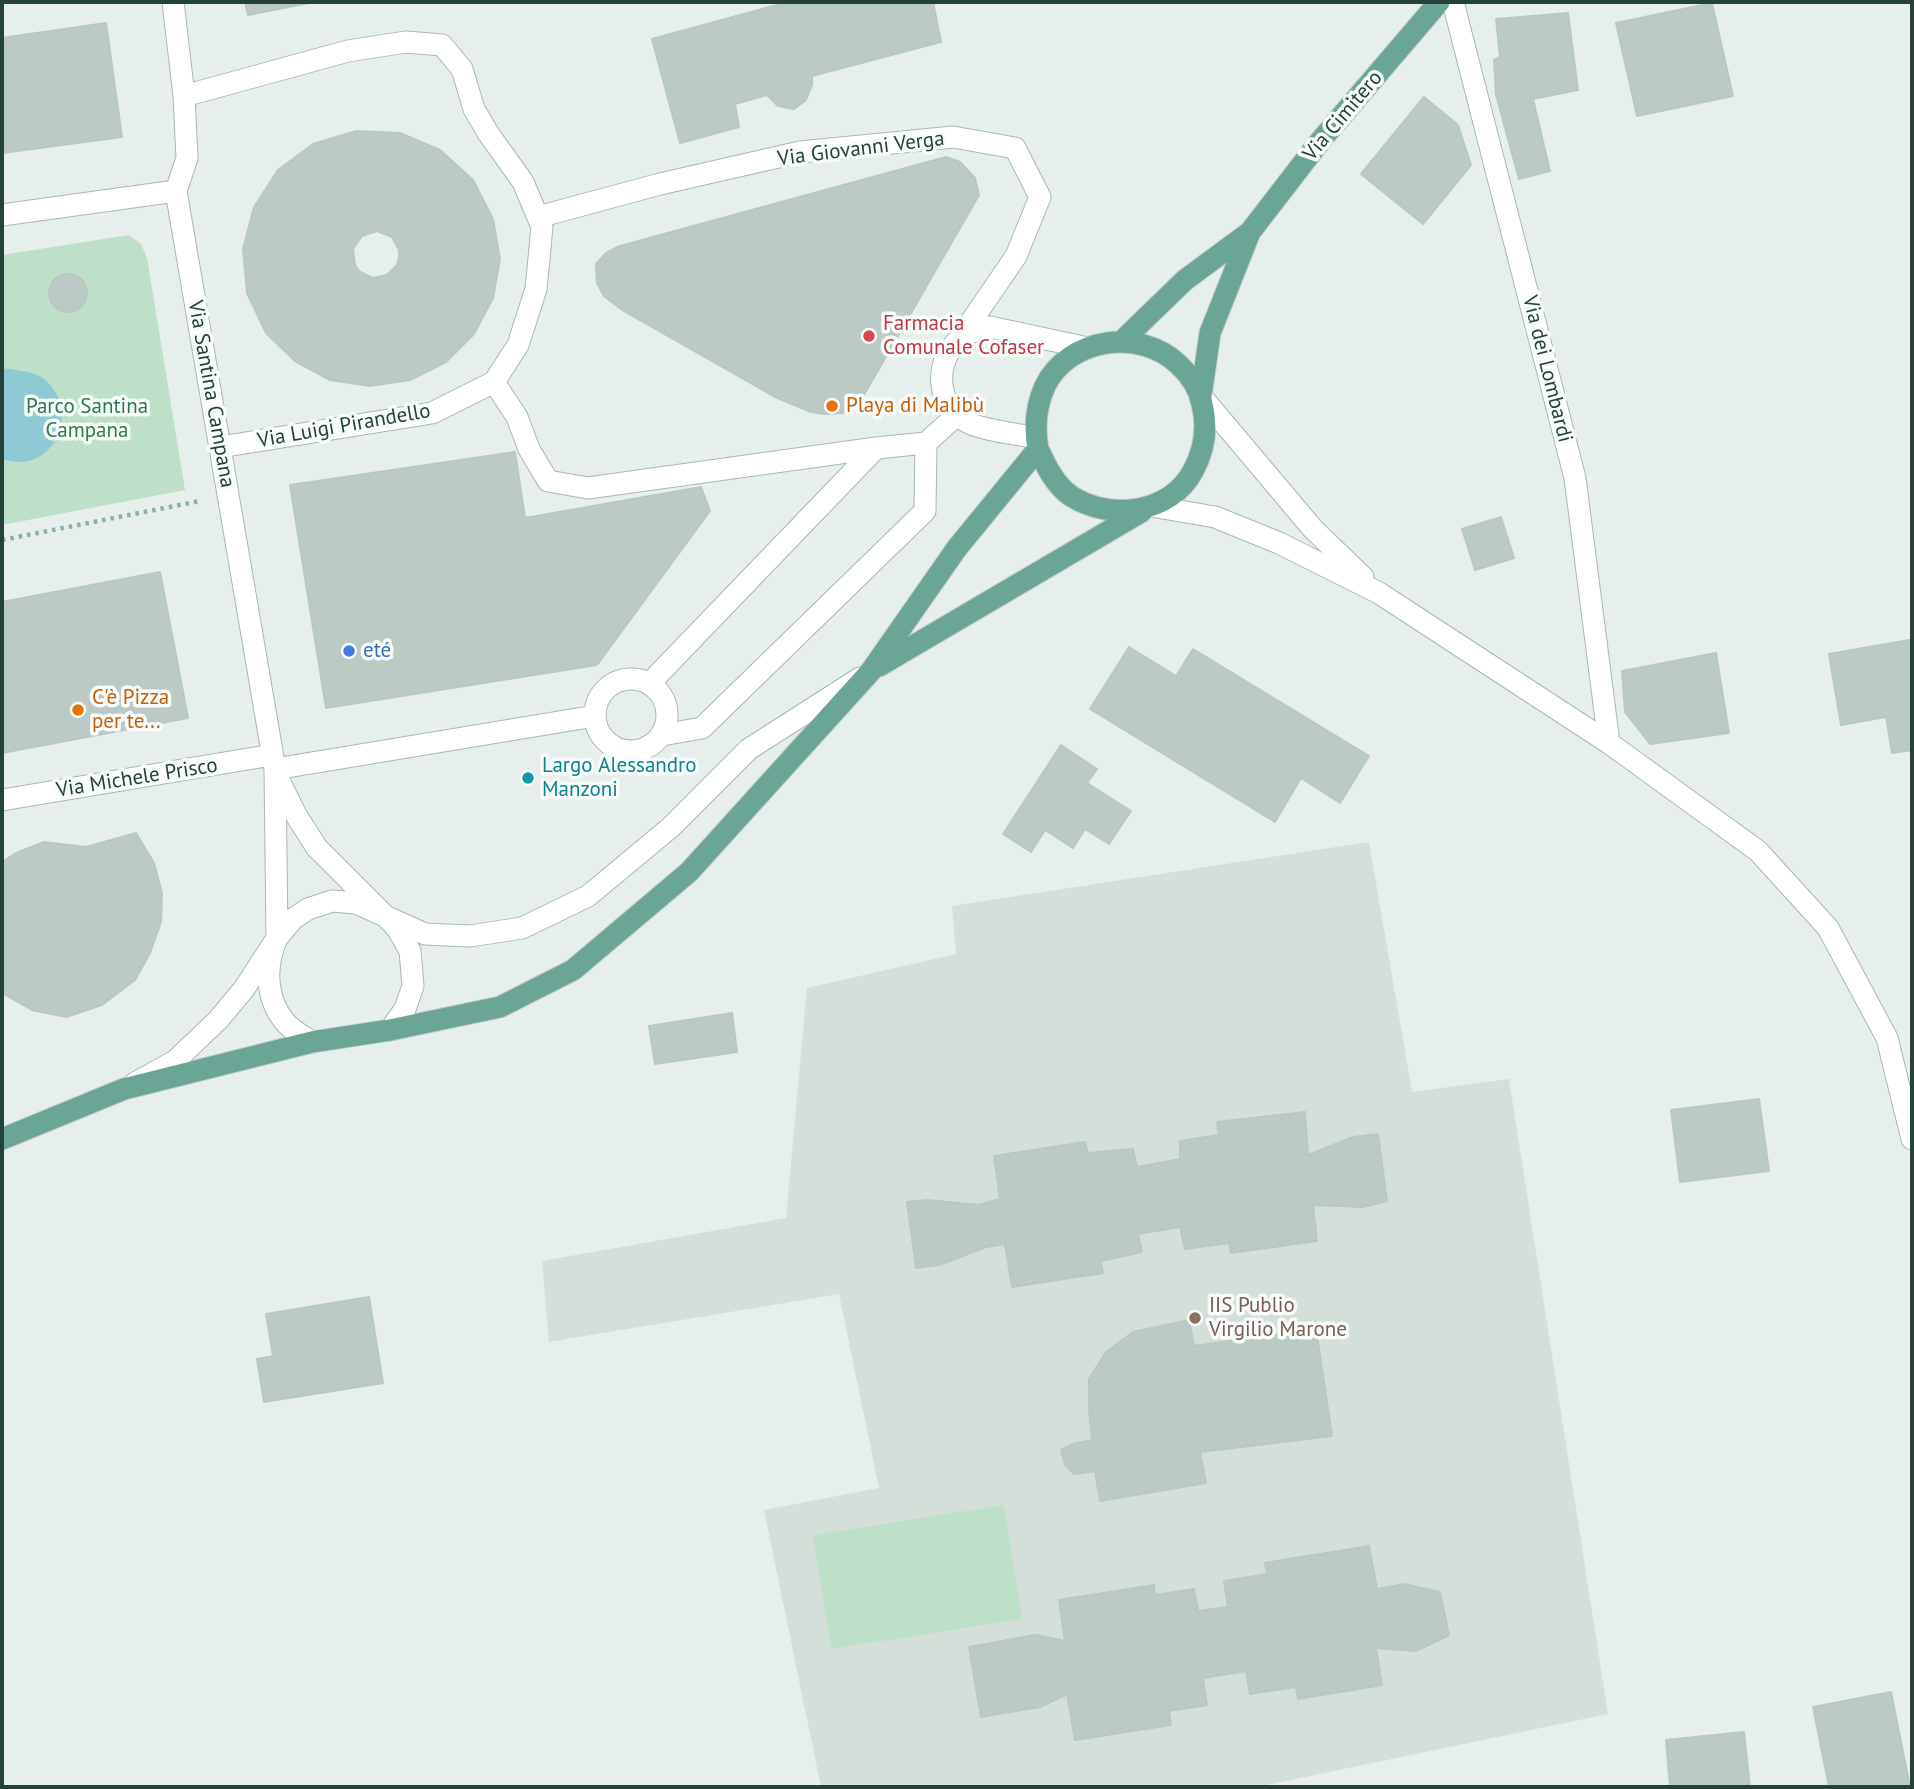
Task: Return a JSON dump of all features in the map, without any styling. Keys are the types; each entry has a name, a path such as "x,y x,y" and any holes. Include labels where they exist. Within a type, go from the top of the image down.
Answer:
{"main road":[{"name":"Via Cimitero","path":"1122,341 1185,280 1250,232 1321,140 1439,2"},
{"name":"Via Cimitero","path":"1201,396 1210,333 1250,232"},
{"path":"871,671 1174,493 1192,473 1203,449 1206,422 1201,396 1188,374 1170,356 1147,345 1122,341 1104,342 1064,362 1046,384 1037,410 1037,443 1050,474 1070,495 1095,508 1123,512 1151,506"},
{"path":"2,1139 124,1089 312,1042 390,1030 500,1007 573,970 689,872 871,671 957,548 1037,443"}],"street":[{"path":"2,215 176,191 187,158 184,96 173,2"},
{"name":"Via dei Lombardi","path":"1453,2 1575,478 1609,743"},
{"path":"184,96 348,51 406,42 442,45 462,69 474,109 523,182 542,227 536,289 518,345 494,382 517,417 529,449 548,481 588,488 926,443 957,415"},
{"name":"Via Giovanni Verga","path":"538,217 660,184 800,152 953,137 1015,148 1040,197 1016,256 960,338"},
{"name":"Via Santina Campana","path":"176,191 273,762"},
{"path":"1037,443 968,424 957,415 946,401 941,384 942,368 948,352 960,338 990,327 1088,348"},
{"name":"Via Luigi Pirandello","path":"220,447 432,413 494,382"},
{"path":"1201,396 1313,529 1379,593"},
{"path":"662,735 702,728 925,511 926,443"},
{"path":"649,684 876,448"},
{"path":"1151,506 1215,517 1279,542 1379,593 1609,743 1758,851 1828,928 1887,1038 1912,1139"},
{"path":"124,1089 175,1060 218,1020 244,989 277,938 293,919 308,909 332,901 356,903 425,934 471,936 522,928 588,896 671,827 749,749 871,671"},
{"path":"637,679 649,684 665,701 667,724 662,735 644,750 621,751 611,745 602,737 595,716 597,703 603,692 612,684 625,680 637,679"},
{"name":"Via Michele Prisco","path":"2,800 595,716"},
{"path":"273,762 296,816 317,848 397,928 410,951 413,986 405,1009 390,1030"},
{"path":"273,762 277,938 269,955 269,990 285,1023 312,1042"}],"path":[{"path":"2,540 228,495"}],"shaded area":[{"name":"IIS Publio Virgilio Marone","path":"1369,842 1412,1092 1509,1079 1608,1714 1257,1787 821,1787 764,1510 879,1488 839,1294 549,1342 542,1261 786,1218 807,988 956,954 952,906"}],"green space":[{"name":"Parco Santina Campana","path":"129,235 141,244 147,258 185,490 2,525 2,255"},
{"path":"1004,1505 1022,1619 831,1649 813,1535"}],"water":[{"path":"2,368 40,376 55,392 61,408 57,438 48,450 36,459 20,462 2,459"}],"building":[{"path":"245,2 314,2 248,15"},
{"path":"788,2 933,2 941,42 812,76 812,85 806,100 794,109 778,106 767,95 735,104 739,127 680,143 652,39"},
{"path":"1712,3 1733,96 1637,116 1616,23"},
{"path":"1568,13 1578,90 1533,99 1550,171 1519,179 1496,95 1494,60 1500,57 1496,19"},
{"path":"106,23 122,137 2,153 2,38"},
{"path":"1424,97 1458,125 1471,165 1423,224 1361,174"},
{"path":"356,131 400,133 440,150 473,180 493,219 500,259 493,298 474,334 446,362 410,380 370,386 330,380 295,361 266,333 247,293 243,249 254,207 278,170 313,144","holes":["377,231 392,237 399,250 397,265 387,275 373,278 360,272 355,265 353,249 362,236"]},
{"path":"946,157 960,162 975,178 979,195 861,400 844,413 811,412 775,397 622,310 604,296 597,283 596,264 606,253 620,246"},
{"path":"68,274 82,279 87,293 82,307 68,312 54,307 49,293 54,279"},
{"path":"515,452 525,518 701,487 710,511 597,665 326,708 290,485"},
{"path":"1501,517 1514,558 1475,570 1462,529"},
{"path":"160,572 188,718 2,753 2,602"},
{"path":"1909,640 1912,660 1912,750 1892,753 1886,717 1841,725 1829,654"},
{"path":"1129,647 1176,676 1193,649 1369,756 1340,803 1301,778 1275,822 1090,709"},
{"path":"1716,653 1729,733 1650,744 1625,712 1622,671"},
{"path":"1061,745 1097,769 1087,783 1131,811 1109,844 1085,829 1073,848 1045,830 1031,852 1003,834"},
{"path":"136,833 154,863 162,893 161,922 150,953 135,980 102,1005 66,1017 32,1010 2,993 2,862 16,853 44,842 86,847"},
{"path":"732,1013 737,1052 655,1064 649,1026"},
{"path":"1759,1099 1769,1171 1680,1182 1671,1110"},
{"path":"1305,1112 1308,1155 1353,1137 1378,1134 1387,1201 1363,1207 1313,1205 1317,1241 1231,1253 1229,1243 1185,1249 1180,1227 1138,1234 1142,1252 1101,1261 1103,1273 1012,1287 1005,1244 986,1247 939,1265 916,1268 907,1202 928,1200 979,1205 1000,1199 994,1156 1085,1142 1088,1153 1133,1149 1137,1167 1180,1159 1180,1141 1219,1135 1217,1122"},
{"path":"369,1297 383,1383 264,1402 257,1359 273,1356 266,1314"},
{"path":"1189,1320 1194,1346 1316,1329 1332,1436 1200,1452 1206,1483 1100,1501 1095,1471 1074,1474 1065,1465 1061,1450 1092,1440 1089,1379 1106,1352 1133,1332"},
{"path":"1369,1546 1377,1589 1404,1584 1440,1592 1449,1635 1416,1651 1376,1648 1382,1685 1298,1699 1296,1687 1250,1694 1246,1671 1203,1678 1207,1705 1169,1711 1171,1725 1075,1740 1067,1694 1040,1707 981,1717 969,1647 1035,1635 1065,1641 1059,1600 1154,1585 1155,1595 1194,1589 1198,1611 1228,1607 1224,1581 1267,1574 1265,1563"},
{"path":"1891,1692 1910,1787 1829,1787 1813,1707"},
{"path":"1744,1732 1750,1787 1670,1787 1666,1740"}],"place":[{"name":"Farmacia Comunale Cofaser","path":"869,336"},
{"name":"Playa di Malibù","path":"832,406"},
{"name":"eté","path":"349,651"},
{"name":"C'è Pizza per te...","path":"78,710"},
{"name":"Largo Alessandro Manzoni","path":"528,778"},
{"name":"IIS Publio Virgilio Marone","path":"1195,1318"}]}
